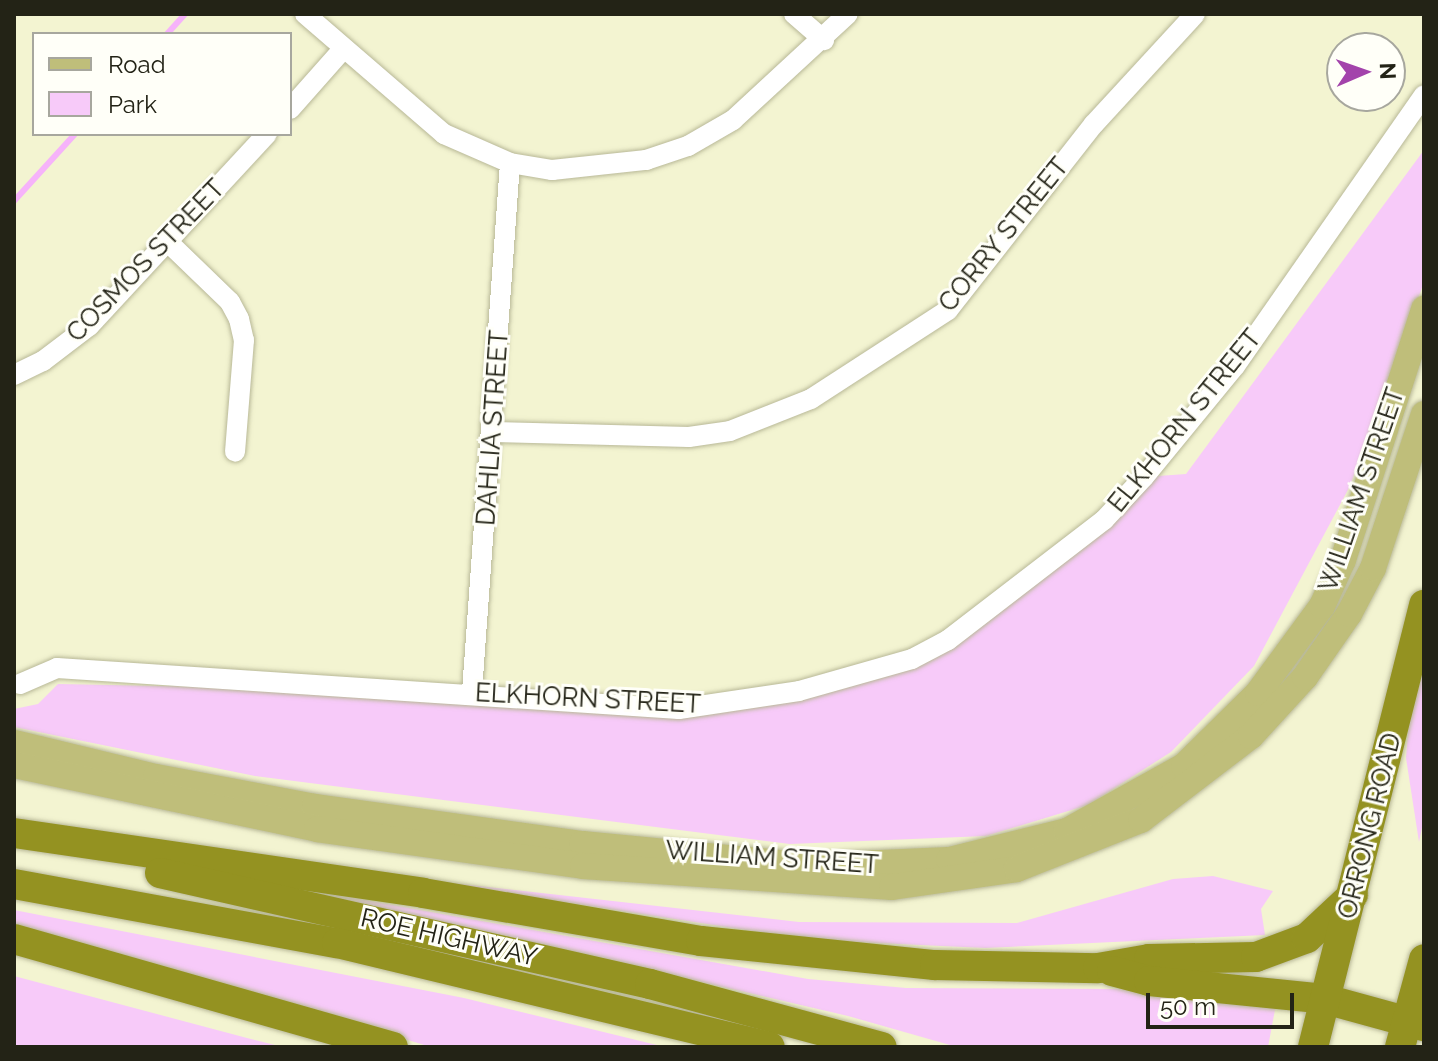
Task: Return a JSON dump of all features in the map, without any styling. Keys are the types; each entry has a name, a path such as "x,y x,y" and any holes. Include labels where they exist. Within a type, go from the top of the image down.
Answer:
{"highway":[{"name":"ORRONG ROAD","path":"1313,1047 1424,605"},
{"path":"14,836 423,893 701,941 935,965 1098,968 1149,959 1256,957 1287,949 1307,938 1353,895"},
{"name":"ROE HIGHWAY","path":"14,836 650,984 882,1047"},
{"name":"ROE HIGHWAY","path":"14,884 337,943 770,1047"},
{"path":"14,939 393,1047"},
{"path":"1098,968 1149,981 1325,999 1411,1031 1424,959"}],"main road":[{"name":"WILLIAM STREET","path":"14,743 141,774 315,807 582,844 811,866 949,860 1067,831 1184,766 1265,684 1322,606 1347,548 1424,309"},
{"name":"WILLIAM STREET","path":"14,765 317,829 583,866 892,887 1017,869 1141,820 1251,736 1305,677 1349,614 1373,568 1424,414"}],"street":[{"path":"305,14 444,134 510,163 591,170 646,160 688,146 733,120 824,40 848,14"},
{"path":"794,14 824,40"},
{"name":"CORRY STREET","path":"494,432 689,437 730,431 811,399 948,310 1094,124 1195,14"},
{"path":"292,107 343,49"},
{"name":"ELKHORN STREET","path":"20,684 57,668 472,692 679,709 722,706 877,670 948,640 1104,520 1144,477 1235,366 1424,95"},
{"name":"COSMOS STREET","path":"14,375 43,361 89,326 170,244 265,136"},
{"name":"DAHLIA STREET","path":"472,692 494,432 510,163"},
{"path":"170,244 230,302 239,319 244,340 235,452"}],"green space":[{"path":"1424,150 1424,282 1350,486 1254,666 1171,752 1088,805 986,836 790,844 255,776 14,727 14,709 38,704 58,684 472,692 679,709 912,659 1144,477 1186,474"},
{"path":"1424,654 1424,818 1419,842 1406,758 1410,704"},
{"path":"1213,876 1273,891 1261,909 1265,935 985,948 811,940 400,877 799,922 1017,923 1173,879"},
{"path":"286,886 808,979 906,988 1116,989 1277,999 1268,1047 957,1047 848,1016"},
{"path":"14,910 464,998 665,1047 431,1047 239,989 14,931"},
{"path":"14,976 247,1038 283,1047 14,1047"}],"waterway":[{"path":"169,32 185,14"},
{"path":"14,201 73,136"}]}
